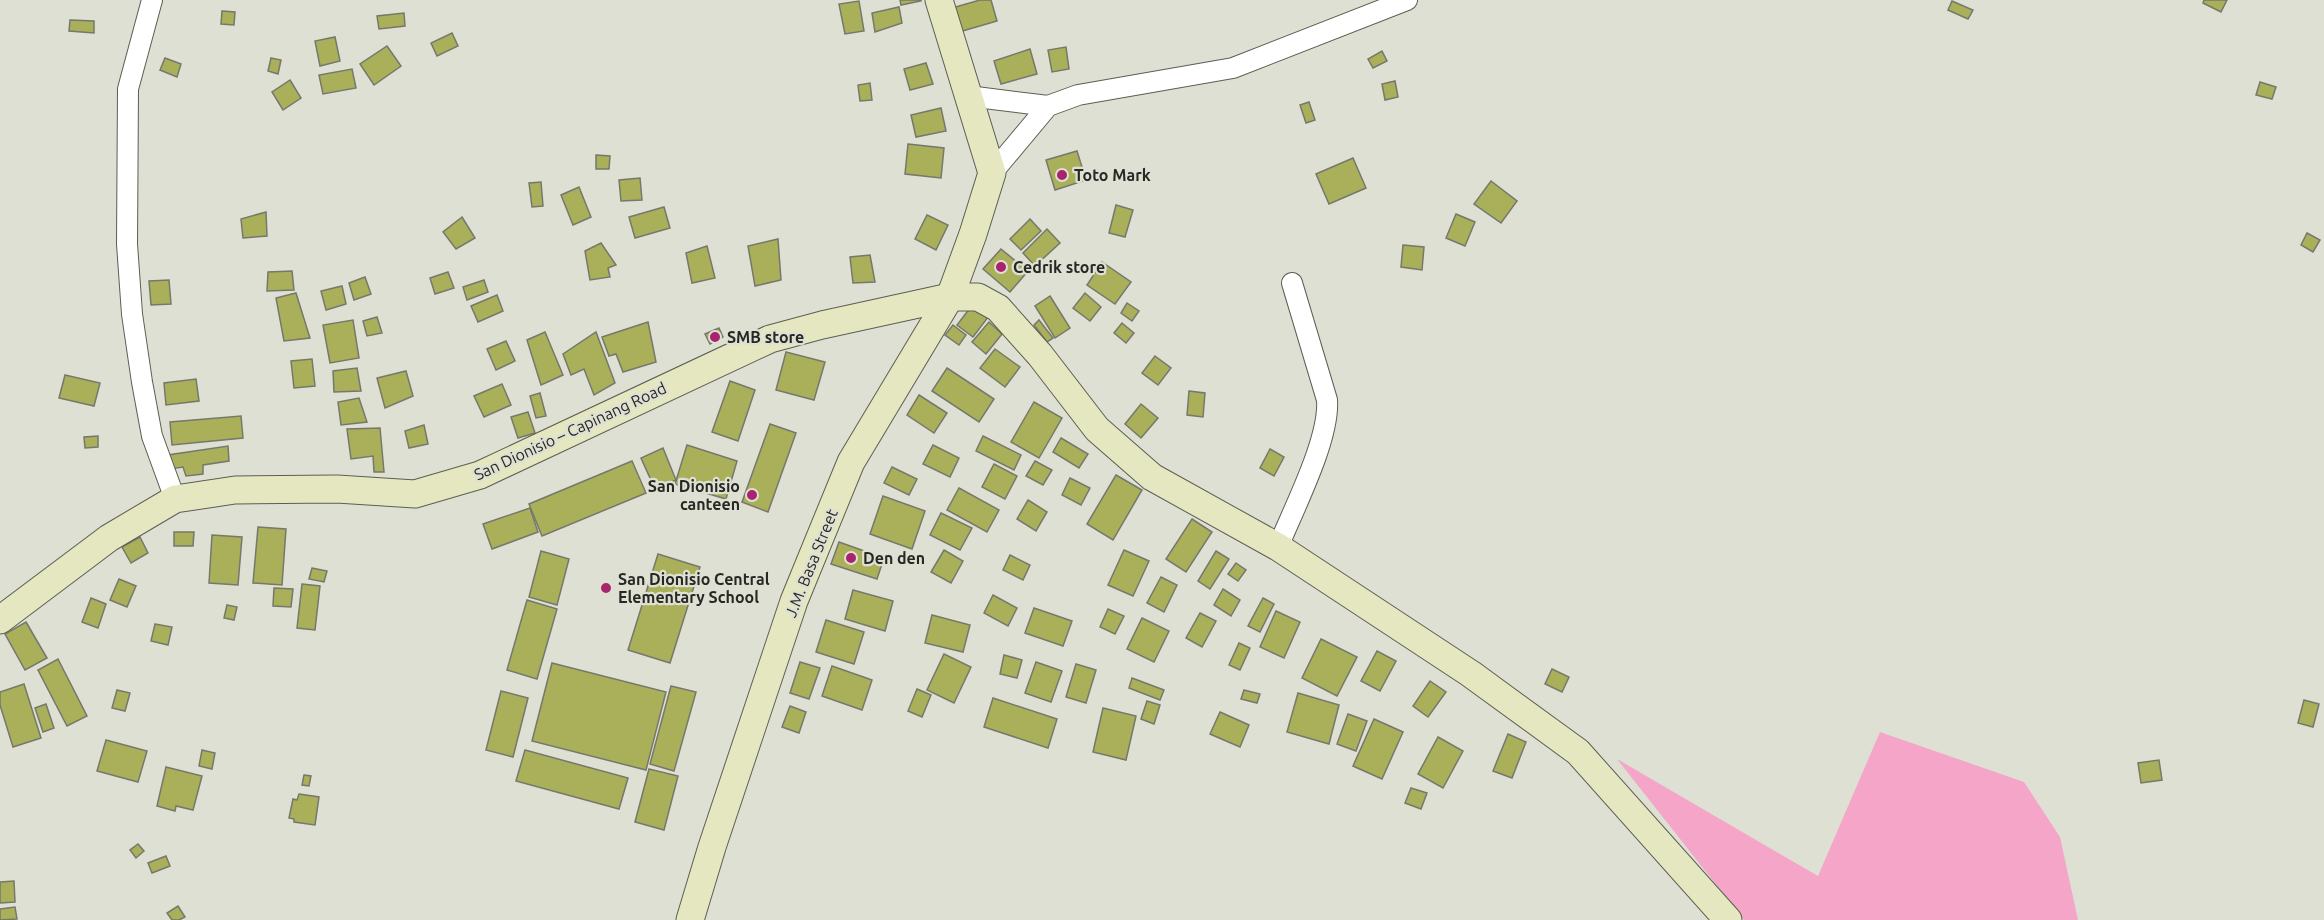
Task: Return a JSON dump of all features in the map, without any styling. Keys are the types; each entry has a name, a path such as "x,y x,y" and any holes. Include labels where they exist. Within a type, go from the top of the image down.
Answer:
{"main road":[{"path":"939,0 993,173"},
{"name":"J.M. Basa Street","path":"690,920 794,601 851,462 950,297 993,173"},
{"name":"San Dionisio – Capinang Road","path":"0,620 109,538 175,499 235,490 337,489 415,494 480,475 770,339 822,325 950,297 978,297 999,308 1040,355 1096,429 1152,477 1278,547 1471,674 1578,752 1728,920"}],"street":[{"path":"152,0 128,89 127,243 132,314 152,436 175,499"},
{"path":"968,96 1048,106 1078,95 1233,68 1407,0"},
{"path":"993,173 1048,106"},
{"path":"1278,547 1320,443 1328,416 1327,400 1292,283"}],"shaded area":[{"path":"1880,732 2024,782 2060,837 2078,920 1744,920 1617,759 1818,876"}],"building":[{"path":"900,0 921,0 921,1 901,5"},
{"path":"980,0 991,0 997,21 959,32 952,8"},
{"path":"2204,0 2227,0 2221,12 2203,3"},
{"path":"859,1 864,31 845,34 839,4"},
{"path":"1952,1 1973,10 1968,19 1948,10"},
{"path":"899,7 902,23 875,32 872,13"},
{"path":"222,11 235,12 234,25 221,24"},
{"path":"404,13 405,26 379,29 377,16"},
{"path":"70,20 94,21 94,33 69,31"},
{"path":"452,33 458,46 437,56 431,43"},
{"path":"335,37 340,61 320,66 315,41"},
{"path":"387,46 401,66 374,85 360,64"},
{"path":"1066,47 1069,69 1052,72 1048,50"},
{"path":"1030,49 1037,74 1001,84 994,61"},
{"path":"1382,51 1387,61 1373,68 1368,59"},
{"path":"165,58 181,64 177,77 160,70"},
{"path":"271,58 281,60 278,74 268,71"},
{"path":"926,63 933,84 910,90 904,69"},
{"path":"352,69 356,88 323,94 319,75"},
{"path":"290,80 301,98 283,110 272,92"},
{"path":"1395,81 1398,97 1385,100 1382,84"},
{"path":"2260,82 2276,87 2272,99 2256,95"},
{"path":"870,83 872,100 860,101 858,85"},
{"path":"1309,102 1315,120 1306,123 1300,105"},
{"path":"941,108 946,131 916,137 911,115"},
{"path":"908,144 944,148 941,178 905,174"},
{"path":"1077,151 1086,180 1055,190 1046,160"},
{"path":"596,155 610,156 609,169 596,169"},
{"path":"1353,158 1366,188 1329,204 1316,174"},
{"path":"640,178 642,200 621,201 619,180"},
{"path":"1491,181 1517,201 1501,223 1474,204"},
{"path":"541,182 543,206 532,207 529,183"},
{"path":"579,187 591,217 573,225 561,195"},
{"path":"1116,205 1133,210 1125,237 1109,233"},
{"path":"664,207 670,228 635,238 629,217"},
{"path":"266,212 267,236 243,238 241,219"},
{"path":"1456,214 1475,222 1465,246 1446,238"},
{"path":"927,215 948,225 936,250 915,239"},
{"path":"462,217 475,238 456,249 443,232"},
{"path":"1030,219 1041,231 1021,250 1010,239"},
{"path":"1047,229 1060,243 1035,266 1023,253"},
{"path":"2307,233 2320,240 2313,252 2301,245"},
{"path":"778,239 781,280 755,286 748,246"},
{"path":"601,243 616,265 608,268 610,277 590,280 585,251"},
{"path":"1403,245 1424,247 1422,270 1401,267"},
{"path":"707,246 715,278 692,283 686,253"},
{"path":"1001,249 1028,271 1010,292 983,269"},
{"path":"870,255 875,282 853,283 850,257"},
{"path":"1102,262 1131,282 1115,304 1087,285"},
{"path":"292,271 294,290 267,291 268,272"},
{"path":"448,272 454,288 435,294 430,278"},
{"path":"365,277 371,294 354,300 349,283"},
{"path":"169,280 171,304 151,305 149,281"},
{"path":"484,280 488,292 467,300 463,287"},
{"path":"342,286 346,304 326,310 321,291"},
{"path":"296,293 310,338 284,341 276,298"},
{"path":"1085,293 1101,307 1090,321 1073,308"},
{"path":"497,295 503,311 478,322 471,306"},
{"path":"1050,296 1070,328 1055,338 1035,306"},
{"path":"976,300 992,312 973,337 957,325"},
{"path":"1127,303 1139,311 1132,321 1121,313"},
{"path":"377,317 382,333 367,336 363,321"},
{"path":"353,320 359,358 330,363 323,325"},
{"path":"1039,320 1053,338 1047,342 1034,325"},
{"path":"648,322 656,362 623,372 616,354 609,356 602,337"},
{"path":"989,322 1002,334 986,354 972,342"},
{"path":"1122,323 1134,333 1126,343 1114,333"},
{"path":"953,325 966,335 959,345 945,335"},
{"path":"719,328 723,337 710,344 705,334"},
{"path":"545,332 563,375 541,385 527,340"},
{"path":"596,332 615,383 594,395 584,369 571,375 563,354"},
{"path":"506,341 515,361 496,370 487,349"},
{"path":"995,349 1020,367 1005,387 980,368"},
{"path":"786,352 825,362 814,400 776,390"},
{"path":"1155,356 1171,368 1158,385 1142,373"},
{"path":"312,359 315,386 294,388 291,361"},
{"path":"357,368 361,391 334,392 333,371"},
{"path":"947,368 994,399 979,422 932,391"},
{"path":"406,371 413,396 385,408 377,378"},
{"path":"65,375 100,383 94,406 59,398"},
{"path":"196,379 199,401 166,405 164,383"},
{"path":"730,381 755,390 738,441 712,432"},
{"path":"502,384 511,405 484,417 474,396"},
{"path":"1189,391 1205,393 1203,417 1187,415"},
{"path":"540,393 546,416 536,418 530,396"},
{"path":"919,395 947,413 934,433 907,415"},
{"path":"359,398 367,422 341,425 338,402"},
{"path":"1034,402 1062,418 1039,458 1011,442"},
{"path":"1141,404 1158,418 1141,438 1125,424"},
{"path":"528,412 535,433 518,438 511,417"},
{"path":"241,416 243,438 172,445 170,422"},
{"path":"770,424 796,433 768,512 742,502"},
{"path":"424,425 428,444 409,448 405,431"},
{"path":"380,428 384,472 374,472 373,456 351,459 347,429"},
{"path":"98,436 98,447 85,448 84,437"},
{"path":"983,436 1021,455 1014,470 976,451"},
{"path":"1061,438 1088,454 1079,468 1053,452"},
{"path":"687,445 737,461 726,499 675,484"},
{"path":"933,445 959,458 950,477 923,464"},
{"path":"228,446 229,461 203,465 203,474 186,476 183,467 170,469 168,455"},
{"path":"663,448 676,480 655,489 641,458"},
{"path":"1270,449 1284,457 1274,476 1260,468"},
{"path":"632,461 646,493 542,536 529,504"},
{"path":"1035,461 1052,470 1043,485 1026,476"},
{"path":"994,464 1017,476 1005,499 982,487"},
{"path":"892,467 917,479 909,495 884,483"},
{"path":"1116,475 1142,490 1113,540 1087,524"},
{"path":"1070,478 1090,488 1081,505 1062,495"},
{"path":"959,488 999,510 987,532 947,510"},
{"path":"883,496 925,511 912,549 870,534"},
{"path":"1028,500 1047,512 1036,531 1017,519"},
{"path":"530,508 538,532 492,549 483,524"},
{"path":"941,513 972,528 960,550 930,535"},
{"path":"1192,519 1212,532 1186,572 1166,559"},
{"path":"258,527 286,529 282,585 253,583"},
{"path":"174,532 194,532 193,546 174,546"},
{"path":"212,535 242,537 238,585 209,583"},
{"path":"140,537 148,553 131,563 122,547"},
{"path":"839,542 884,558 877,579 831,564"},
{"path":"944,550 963,561 951,583 931,572"},
{"path":"1124,550 1149,561 1133,596 1108,585"},
{"path":"541,551 569,559 557,605 529,597"},
{"path":"1216,551 1229,559 1210,589 1198,581"},
{"path":"658,554 700,567 670,663 628,650"},
{"path":"1010,555 1030,565 1023,580 1003,570"},
{"path":"1236,563 1246,570 1238,581 1228,574"},
{"path":"312,568 327,571 324,582 309,579"},
{"path":"1161,577 1177,585 1164,612 1147,603"},
{"path":"119,579 136,586 127,607 110,600"},
{"path":"302,584 320,586 315,630 297,628"},
{"path":"274,588 293,589 291,607 273,606"},
{"path":"1223,589 1240,600 1231,616 1214,605"},
{"path":"853,590 893,601 885,631 845,619"},
{"path":"993,595 1017,608 1008,626 984,613"},
{"path":"91,598 106,604 98,628 82,622"},
{"path":"1263,598 1274,604 1260,632 1248,626"},
{"path":"527,600 557,609 537,679 507,670"},
{"path":"227,605 237,607 234,620 224,618"},
{"path":"1034,608 1072,621 1063,646 1025,633"},
{"path":"1108,609 1124,616 1115,634 1100,627"},
{"path":"1276,611 1300,622 1284,658 1260,647"},
{"path":"1200,613 1216,621 1202,647 1186,638"},
{"path":"932,615 970,625 963,652 925,643"},
{"path":"1142,618 1169,631 1154,662 1127,649"},
{"path":"826,620 864,632 854,664 816,652"},
{"path":"26,622 47,658 25,670 5,634"},
{"path":"155,624 172,627 168,645 151,641"},
{"path":"1321,639 1357,657 1337,696 1302,678"},
{"path":"1239,643 1250,648 1240,670 1229,665"},
{"path":"1377,651 1396,661 1380,691 1361,681"},
{"path":"944,654 971,667 954,703 927,690"},
{"path":"1004,655 1022,660 1017,678 1000,674"},
{"path":"58,659 87,716 67,726 38,670"},
{"path":"800,662 820,668 809,699 790,693"},
{"path":"1036,662 1062,671 1051,702 1025,693"},
{"path":"552,663 666,692 646,770 532,741"},
{"path":"1076,664 1096,670 1086,703 1066,697"},
{"path":"832,666 872,680 862,710 822,696"},
{"path":"1552,669 1569,677 1562,692 1545,684"},
{"path":"1132,678 1164,690 1160,700 1129,688"},
{"path":"1430,681 1446,692 1428,717 1413,706"},
{"path":"24,684 41,738 13,747 0,705 0,692"},
{"path":"671,686 696,692 674,771 650,764"},
{"path":"917,689 931,695 922,717 908,711"},
{"path":"117,690 130,693 125,711 112,708"},
{"path":"1244,690 1260,694 1257,703 1241,699"},
{"path":"501,691 528,698 513,757 486,750"},
{"path":"1298,693 1339,705 1329,744 1287,732"},
{"path":"993,698 1057,719 1048,748 984,727"},
{"path":"2304,700 2319,704 2313,727 2298,723"},
{"path":"1147,701 1160,705 1154,724 1141,719"},
{"path":"46,704 54,728 43,732 35,708"},
{"path":"790,706 806,712 799,733 782,727"},
{"path":"1103,708 1136,716 1126,760 1093,752"},
{"path":"1220,712 1249,725 1240,747 1210,734"},
{"path":"1348,714 1367,721 1356,751 1337,744"},
{"path":"1374,719 1403,732 1382,779 1353,766"},
{"path":"1508,734 1526,742 1512,778 1493,771"},
{"path":"1438,737 1463,751 1443,788 1418,774"},
{"path":"106,740 147,751 138,782 97,771"},
{"path":"202,750 215,753 212,769 199,766"},
{"path":"525,750 628,778 619,809 516,781"},
{"path":"2159,760 2162,780 2141,783 2138,763"},
{"path":"166,767 202,776 193,810 176,806 175,811 157,806"},
{"path":"649,769 678,776 664,830 635,822"},
{"path":"304,775 311,776 309,786 302,785"},
{"path":"1411,788 1427,793 1421,809 1405,803"},
{"path":"299,794 319,797 315,825 294,822 294,819 289,818 293,799 297,800"},
{"path":"138,844 144,851 136,858 130,850"},
{"path":"166,856 170,866 152,873 148,863"},
{"path":"14,881 15,902 0,903 0,882"},
{"path":"178,906 185,917 172,920 167,913"},
{"path":"15,907 17,919 0,920 0,909"}],"place":[{"name":"Toto Mark","path":"1062,175"},
{"name":"Cedrik store","path":"1001,267"},
{"name":"SMB store","path":"715,337"},
{"name":"San Dionisio canteen","path":"752,495"},
{"name":"Den den","path":"851,558"},
{"name":"San Dionisio Central Elementary School","path":"606,588"}]}
